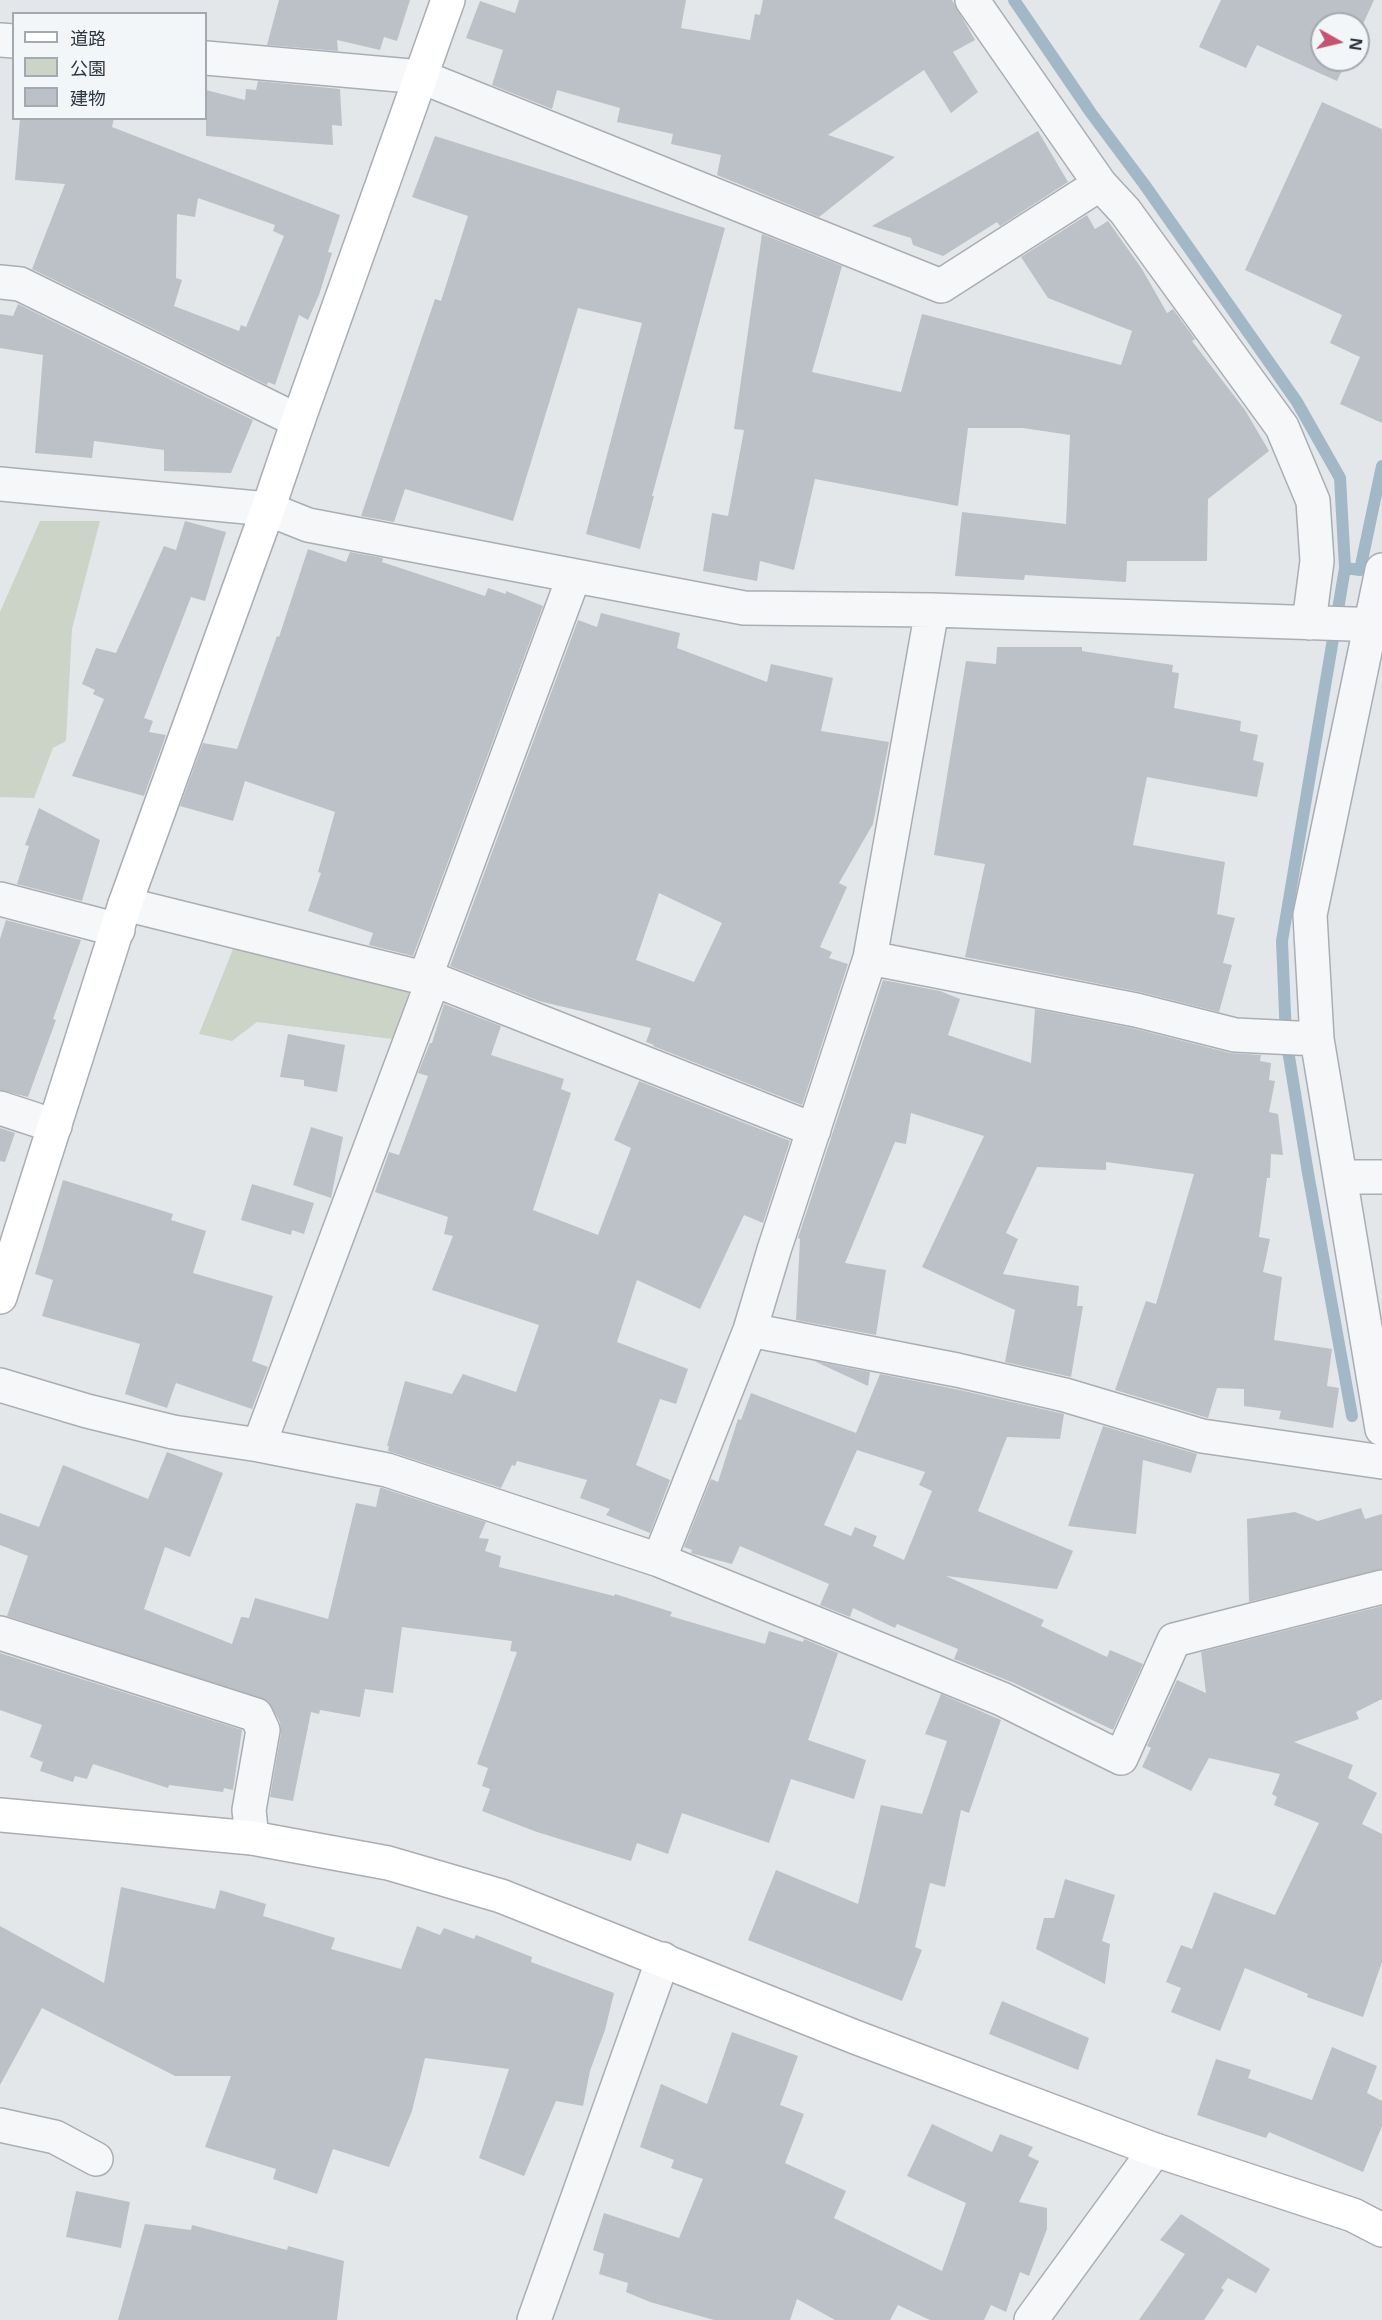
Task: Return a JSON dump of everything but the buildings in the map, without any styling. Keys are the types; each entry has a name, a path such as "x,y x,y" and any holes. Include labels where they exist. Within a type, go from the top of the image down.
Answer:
{"street":[{"path":"0,1297 121,917 448,0"},
{"path":"972,0 1100,184 1125,210 1282,427 1313,501 1317,561 1309,624"},
{"path":"207,58 422,77 942,286 1100,184"},
{"path":"0,282 20,284 298,421"},
{"path":"0,484 268,509 308,525 744,608 932,610 1376,625"},
{"path":"1382,570 1376,625 1310,915 1317,1039 1382,1429"},
{"path":"259,1446 574,576"},
{"path":"659,1560 750,1330 870,958 932,610"},
{"path":"0,899 121,917 429,979 814,1130"},
{"path":"870,958 1136,1010 1234,1035 1317,1039"},
{"path":"0,1108 55,1126"},
{"path":"1341,1177 1382,1177"},
{"path":"750,1330 957,1370 1065,1395 1202,1436 1382,1462"},
{"path":"0,1385 87,1411 172,1432 387,1470 659,1560 1002,1699 1121,1758 1174,1640 1382,1587"},
{"path":"0,1633 256,1715 263,1730 249,1810 252,1838"},
{"path":"0,1815 252,1838 388,1863 501,1896 855,2037 1155,2150 1353,2215 1382,2229"},
{"path":"534,2320 663,1959"},
{"path":"0,2125 54,2137 96,2158"},
{"path":"1031,2320 1155,2150"}],"green space":[{"path":"40,521 100,521 72,629 66,741 53,748 34,798 0,797 0,612"},
{"path":"233,949 412,984 392,1039 257,1022 232,1041 199,1034"}],"waterway":[{"path":"1014,0 1091,113 1144,184 1297,402 1340,478 1345,568"},
{"path":"1352,1416 1286,1038 1282,941 1345,568 1360,570 1382,466"}]}
